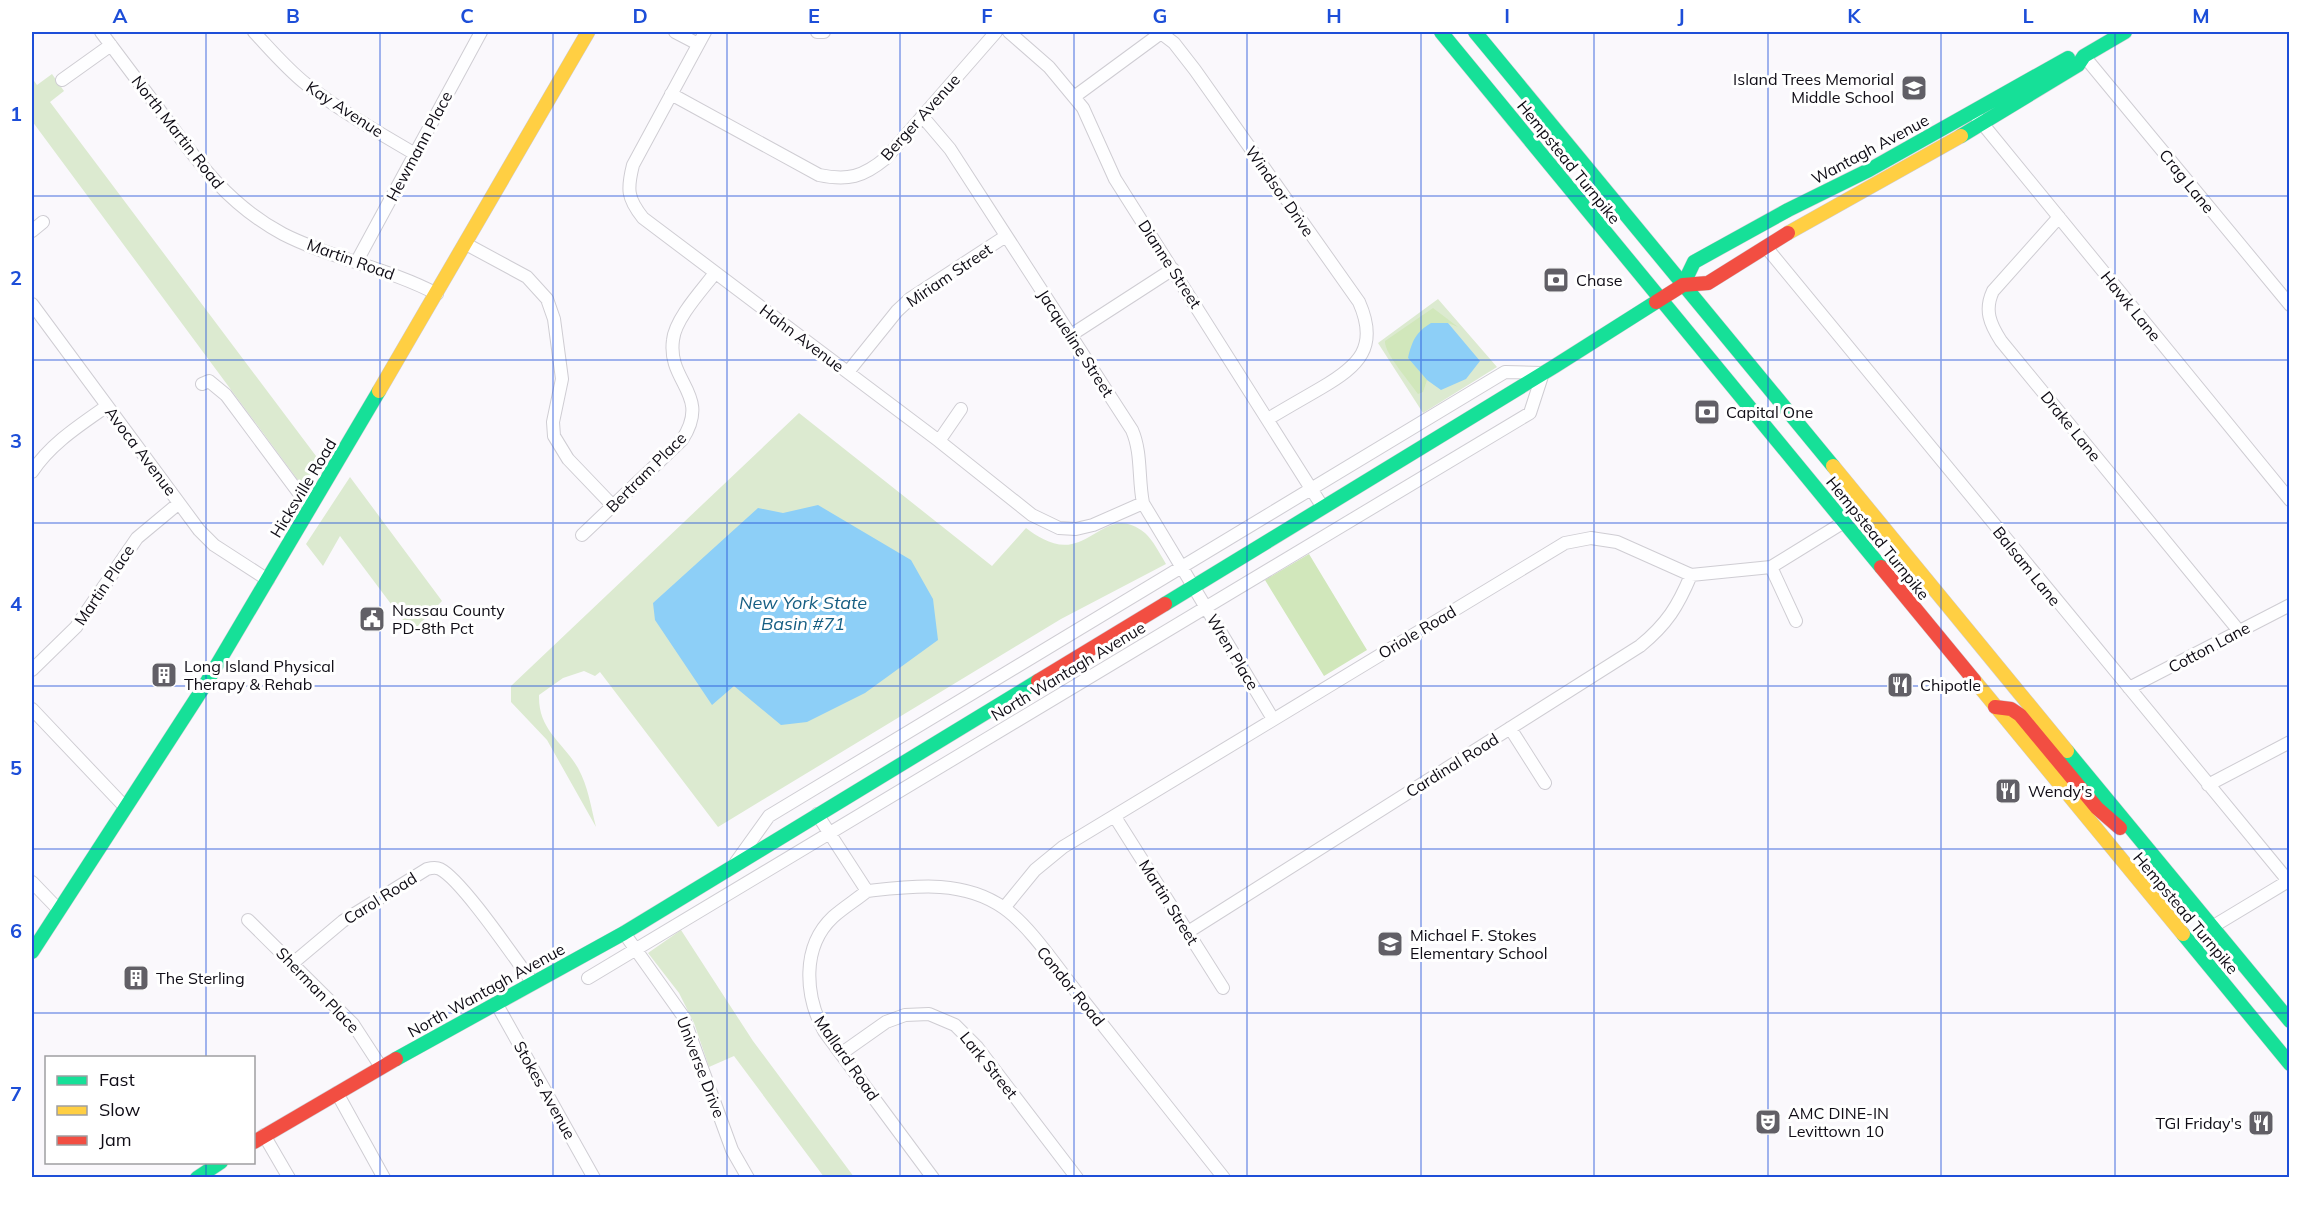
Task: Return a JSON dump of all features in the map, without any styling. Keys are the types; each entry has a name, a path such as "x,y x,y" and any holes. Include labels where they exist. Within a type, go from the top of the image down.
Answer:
{"main road":[{"name":"Hicksville Road","path":"32,952 205,685 437,294 588,32"},
{"name":"Hempstead Turnpike","path":"1441,32 2289,1064"},
{"name":"Hempstead Turnpike","path":"1475,32 2289,1021"},
{"name":"Wantagh Avenue","path":"1683,285 1694,262 1788,210 2078,65 2084,56 2125,32"},
{"name":"Wantagh Avenue","path":"1661,298 1683,285 1708,283 1977,117"},
{"name":"North Wantagh Avenue","path":"259,1138 381,1067 624,933 1322,506 1543,374 1661,298"},
{"path":"1995,707 2017,690"},
{"path":"1995,707 2011,709 2020,715 2097,808 2148,850"},
{"path":"197,1178 218,1164"}],"street":[{"name":"North Martin Road","path":"101,32 220,187 265,223"},
{"name":"Kay Avenue","path":"255,32 305,84 334,105 415,154"},
{"name":"Hewmann Place","path":"357,261 481,32"},
{"path":"675,32 698,44"},
{"name":"Hahn Avenue","path":"705,32 633,165 629,180 629,195 633,206 643,218 939,441 1032,515 1059,528 1076,529 1093,525 1143,502"},
{"path":"817,32 824,32"},
{"name":"Berger Avenue","path":"671,94 819,175 837,179 857,176 872,170 886,158 996,32"},
{"name":"Dianne Street","path":"1009,32 1049,67 1083,108 1115,179 1322,506"},
{"name":"Windsor Drive","path":"1074,97 1161,33 1174,43 1195,70 1359,302 1366,318 1368,334 1365,350 1357,363 1342,376 1268,419"},
{"path":"62,80 111,45"},
{"name":"Crag Lane","path":"2084,56 2289,305"},
{"name":"Jacqueline Street","path":"922,116 950,149 1137,441 1140,459 1139,482 1143,502 1192,586"},
{"name":"Hawk Lane","path":"1977,117 2289,500"},
{"name":"Drake Lane","path":"2059,217 1993,291 1988,305 1991,325 2001,341 2239,631"},
{"path":"32,231 43,222"},
{"name":"Martin Road","path":"265,223 299,241 389,272 437,294"},
{"name":"Miriam Street","path":"848,372 897,311 911,298 1006,236"},
{"path":"466,244 527,277 547,299 554,319 562,379 554,422 554,436 568,459 612,506"},
{"name":"Balsam Lane","path":"1766,247 2289,882"},
{"path":"1071,335 1173,269"},
{"name":"Bertram Place","path":"582,535 682,440 690,428 693,405 674,360 673,339 680,321 715,273"},
{"name":"Avoca Avenue","path":"32,307 199,530 214,545 268,580"},
{"name":"North Wantagh Avenue","path":"588,978 1530,412 1543,374 1505,372 769,816 733,866"},
{"path":"202,384 209,381 226,395 310,508"},
{"path":"32,472 44,455 61,439 106,406"},
{"path":"939,441 962,409"},
{"name":"Martin Place","path":"32,670 76,627 136,538 179,503"},
{"name":"Oriole Road","path":"1004,908 1035,870 1049,857 1565,543 1591,538 1617,542 1691,575 1771,567 1844,522 1865,506"},
{"path":"1771,567 1796,621"},
{"name":"Cardinal Road","path":"1188,932 1640,646 1660,630 1671,616 1691,575"},
{"name":"Wren Place","path":"1192,586 1273,719"},
{"name":"Cotton Lane","path":"2129,688 2289,605"},
{"path":"32,709 125,807"},
{"path":"1510,728 1545,783"},
{"path":"2208,784 2289,742"},
{"path":"817,814 867,891"},
{"name":"Martin Street","path":"1115,817 1223,988"},
{"name":"Carol Road","path":"293,963 343,921 417,875 433,868 441,869 459,886 532,983"},
{"path":"32,882 59,909"},
{"path":"2191,943 2212,927 2289,882"},
{"name":"Condor Road","path":"867,891 919,885 941,886 967,892 1004,908 1039,945 1224,1178"},
{"name":"Mallard Road","path":"867,891 832,918 825,927 814,948 809,970 809,990 815,1014 824,1031 933,1178"},
{"name":"Sherman Place","path":"248,920 352,1024 381,1067"},
{"name":"Universe Drive","path":"624,933 683,1016 732,1150 748,1178"},
{"name":"Stokes Avenue","path":"496,1003 594,1178"},
{"name":"Lark Street","path":"842,1053 886,1022 905,1015 929,1014 948,1021 964,1032 977,1047 1077,1178"},
{"path":"336,1093 384,1178"},
{"path":"259,1138 289,1178"}],"green space":[{"path":"52,74 64,91 50,102 319,460 303,487 32,121 32,78 37,85"},
{"path":"1438,299 1497,367 1423,413 1378,343"},
{"path":"1433,308 1458,327 1448,323 1408,358 1427,380 1423,392 1418,394 1393,360 1385,341"},
{"path":"799,413 992,566 1026,528 1047,541 1066,545 1082,541 1107,527 1124,523 1145,533 1154,543 1166,564 1061,619 718,827 600,672 595,676 584,671 563,678 539,695 542,717 578,768 589,797 596,827 547,740 511,702 511,686"},
{"path":"350,477 442,601 412,632 340,536 323,566 306,544"},
{"path":"1309,554 1367,650 1324,676 1265,580"},
{"path":"681,930 753,1041 854,1177 824,1177 734,1056 709,1067 694,1023 679,993 648,953"}],"water":[{"path":"1431,323 1448,323 1480,361 1466,379 1441,390 1427,380 1408,358 1415,337"},
{"name":"New York State Basin #71","path":"818,505 911,560 933,599 938,640 865,693 807,722 781,725 734,686 712,705 655,620 653,603 758,508 783,513"}],"traffic: fast":[{"path":"1441,32 1881,567"},
{"path":"1475,32 1833,466"},
{"path":"1961,136 2078,65 2084,56 2125,32"},
{"path":"1683,285 1694,262 1788,210 1869,170 2068,58"},
{"path":"1165,604 1656,302"},
{"path":"32,952 205,685 379,391"},
{"path":"396,1059 624,933 1038,681"},
{"path":"2067,751 2290,1021"},
{"path":"2183,934 2290,1064"},
{"path":"197,1178 218,1164"}],"traffic: slow":[{"path":"379,391 588,32"},
{"path":"1788,233 1961,136"},
{"path":"1833,466 2067,751"},
{"path":"1974,680 2183,934"}],"traffic: jam":[{"path":"1656,302 1683,285 1708,283 1788,233"},
{"path":"1881,567 1974,680"},
{"path":"1038,681 1165,604"},
{"path":"1995,707 2011,709 2020,715 2097,808 2120,828"},
{"path":"255,1141 396,1059"}],"place":[{"name":"Island Trees Memorial Middle School","path":"1914,88"},
{"name":"Chase","path":"1556,280"},
{"name":"Capital One","path":"1707,412"},
{"name":"Nassau County PD-8th Pct","path":"372,619"},
{"name":"Long Island Physical Therapy & Rehab","path":"164,675"},
{"name":"Chipotle","path":"1900,685"},
{"name":"Wendy's","path":"2008,791"},
{"name":"Michael F. Stokes Elementary School","path":"1390,944"},
{"name":"The Sterling","path":"136,978"},
{"name":"AMC DINE-IN Levittown 10","path":"1768,1122"},
{"name":"TGI Friday's","path":"2261,1123"}]}
